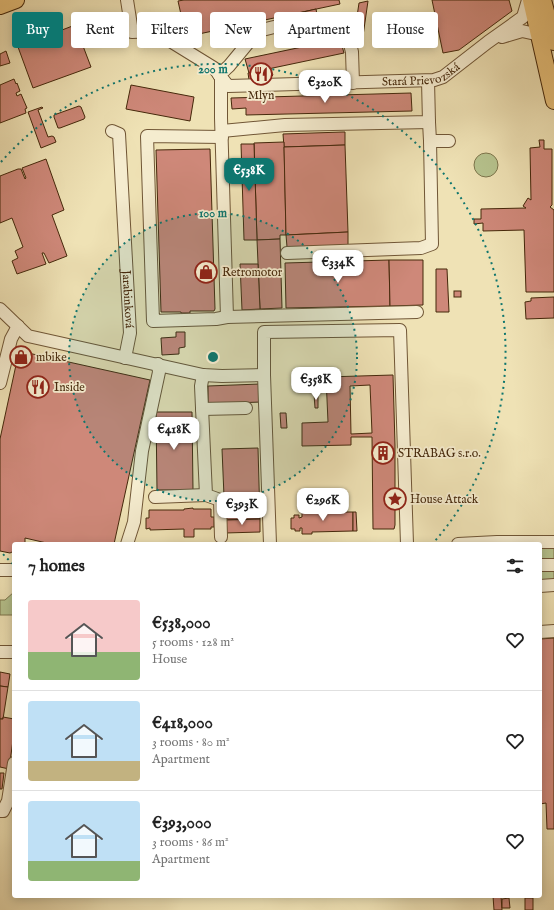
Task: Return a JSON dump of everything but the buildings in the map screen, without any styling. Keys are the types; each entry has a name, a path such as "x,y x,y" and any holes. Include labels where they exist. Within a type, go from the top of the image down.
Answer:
{"main road":[{"path":"0,6 16,0"},
{"path":"530,0 547,39"},
{"path":"543,0 554,101"}],"street":[{"name":"Stará Prievozská","path":"127,0 132,32 154,31 214,68 228,86 428,81 443,77 523,17 530,0"},
{"path":"226,317 220,76 248,43 250,33 282,25 291,30 300,42 347,32 352,52 353,83"},
{"name":"Stará Prievozská","path":"488,42 522,31 547,39"},
{"path":"287,253 421,248 432,244 428,81"},
{"path":"417,312 226,317 216,319 153,321 147,136 222,134 285,125 429,122"},
{"name":"Jarabinková","path":"112,131 119,134 130,333 125,358"},
{"path":"430,141 449,141"},
{"path":"0,309 28,336 203,375 223,371 264,374"},
{"path":"0,382 11,339 18,326"},
{"path":"270,542 264,332 400,330 407,542"},
{"path":"128,542 134,522 142,452 159,372 158,364"},
{"path":"203,375 201,386 206,495"},
{"path":"202,409 246,408"},
{"path":"155,497 206,495 220,500 220,537"},
{"path":"542,542 554,542"},
{"path":"542,565 554,565"},
{"path":"0,570 12,570"},
{"path":"542,586 554,585"},
{"path":"542,632 554,631"},
{"path":"0,652 12,652"},
{"path":"0,811 3,811 8,801 12,776"}],"green space":[{"path":"486,153 491,154 497,160 497,170 491,176 486,177 481,176 475,170 474,165 475,160 481,154"},
{"path":"542,548 554,548 554,581 542,581"},
{"path":"12,594 12,615 0,615 0,600 5,600"}],"place":[{"name":"Mlyn","path":"261,74"},
{"name":"Retromotor","path":"206,272"},
{"name":"mbike","path":"21,357"},
{"name":"Inside","path":"38,387"},
{"name":"STRABAG s.r.o.","path":"383,453"},
{"name":"House Attack","path":"395,499"}]}
